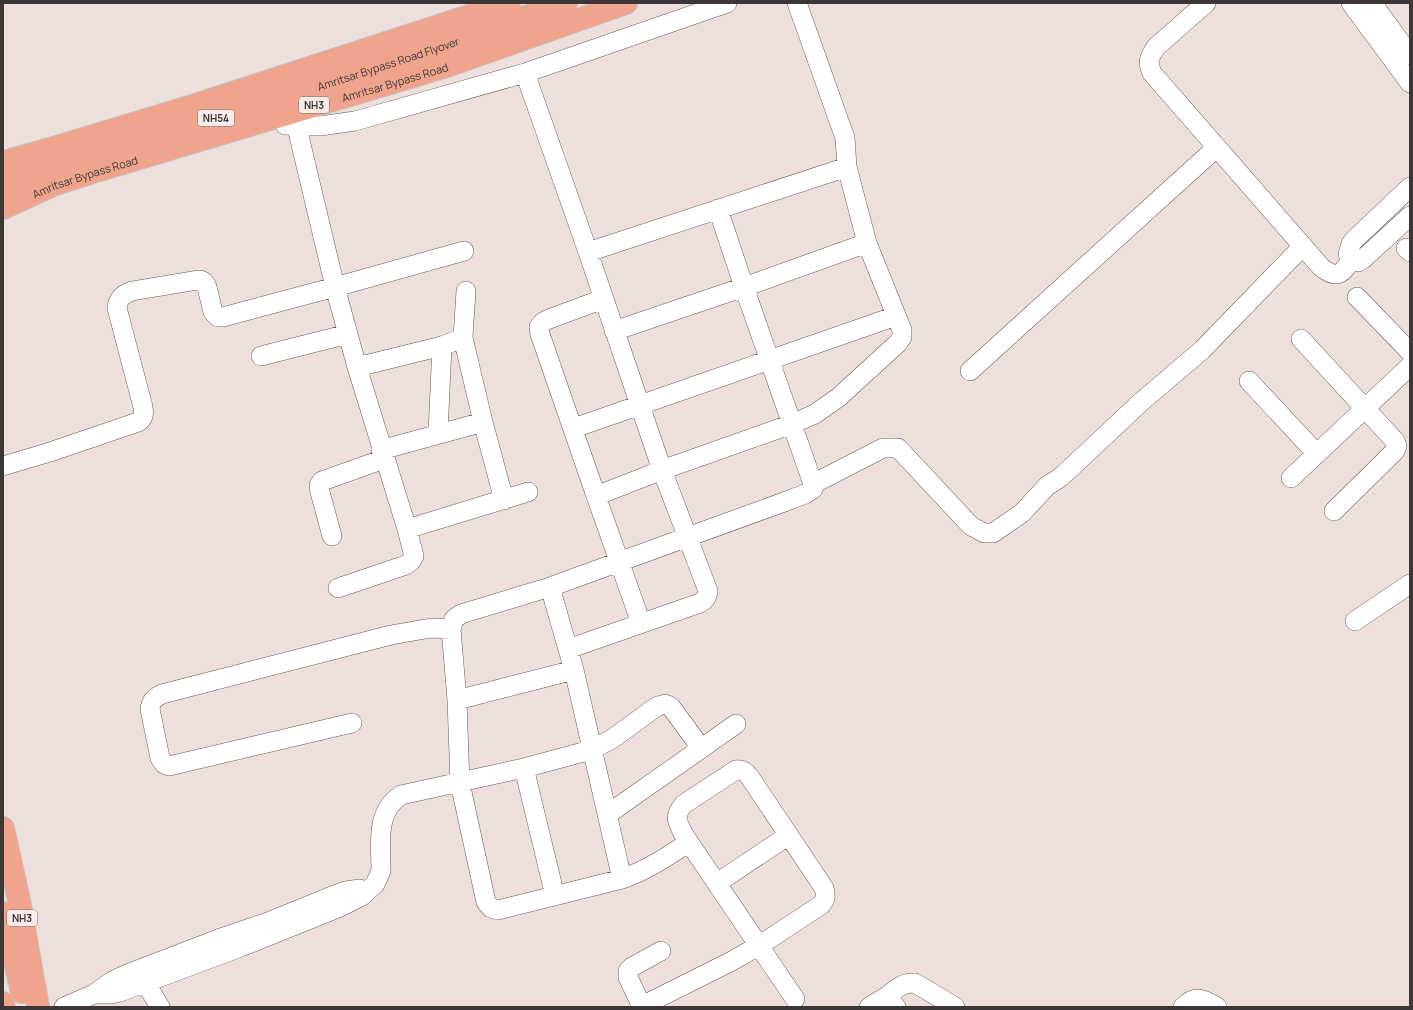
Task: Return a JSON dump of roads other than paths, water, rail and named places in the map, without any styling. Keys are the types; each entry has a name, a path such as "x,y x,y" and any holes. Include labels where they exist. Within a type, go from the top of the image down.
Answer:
{"highway":[{"path":"3,162 184,108 509,3"},
{"name":"Amritsar Bypass Road Flyover","path":"3,185 38,171 235,113 429,50 566,3"},
{"name":"Amritsar Bypass Road","path":"3,208 53,185 255,123 295,119 626,3"},
{"name":"NH3","path":"3,828 19,900 38,1007"},
{"name":"NH3","path":"3,913 26,1007"},
{"path":"3,1003 4,1007"}],"street":[{"path":"338,588 406,565 414,556 357,367 335,287 295,119 320,126 355,121 525,72 727,3"},
{"path":"596,496 662,470 792,424 815,414 834,401 898,343 902,337 902,330 866,243 846,167 845,138 797,3"},
{"path":"1206,3 1156,47 1150,55 1148,65 1152,73 1321,267 1329,274 1334,275 1342,272 1352,259"},
{"path":"1351,3 1410,83"},
{"path":"1372,3 1410,55"},
{"path":"525,72 662,470 708,591 708,596 700,603 568,648"},
{"path":"970,371 1216,148"},
{"path":"588,252 846,167"},
{"path":"1410,187 1350,244 1348,254 1352,259 1358,262 1363,259 1410,216"},
{"path":"689,842 640,873 622,879 498,910 491,908 486,902 460,783 457,700 451,629 454,619 461,614 550,587 620,563 805,494 813,489 814,484 769,359 718,209"},
{"path":"614,331 744,287 866,243"},
{"path":"814,484 883,448 898,448 971,526 984,534 993,533 1022,514 1047,486 1061,477 1141,402 1202,350 1303,246"},
{"path":"3,466 50,452 138,422 142,419 144,414 143,407 117,308 118,302 125,293 202,280 206,283 213,312 218,317 335,287 464,250"},
{"path":"466,292 463,319 463,338 483,422 504,500"},
{"path":"1358,297 1410,352"},
{"path":"603,299 549,319 543,322 539,327 540,334 641,623"},
{"path":"574,428 639,404 896,316"},
{"path":"261,356 348,334"},
{"path":"357,367 442,346 463,338"},
{"path":"1301,339 1395,441 1397,446 1395,451 1334,511"},
{"path":"438,433 442,346"},
{"path":"1290,478 1410,366"},
{"path":"1249,381 1317,454"},
{"path":"332,536 320,492 320,485 322,481 438,433 483,422"},
{"path":"407,529 528,492"},
{"path":"1355,621 1410,584"},
{"path":"550,587 574,670 591,750 608,814 622,879"},
{"path":"352,723 169,766 164,764 160,758 150,709 151,703 155,697 162,694 391,635 431,628 451,629"},
{"path":"457,700 574,670"},
{"path":"94,994 111,994 145,982 306,922 362,896 375,884 381,871 382,824 387,810 393,801 402,795 524,768 591,750 612,739 656,707 663,704 667,704 671,707 701,748"},
{"path":"608,814 736,724"},
{"path":"524,768 555,896"},
{"path":"661,952 632,967 628,971 628,977 641,1007 730,962 760,945 825,901 826,895 824,888 745,771 736,770 684,804 677,812 677,822 689,842 760,945 795,999"},
{"path":"717,882 789,835"},
{"path":"64,1007 94,994 112,981 204,944 268,922 346,891 354,889 369,889"},
{"path":"145,982 160,1007"},
{"path":"869,1007 892,1001 903,984 909,983 915,983 955,1007"},
{"path":"1183,1007 1193,999 1200,998 1217,1007"}]}
